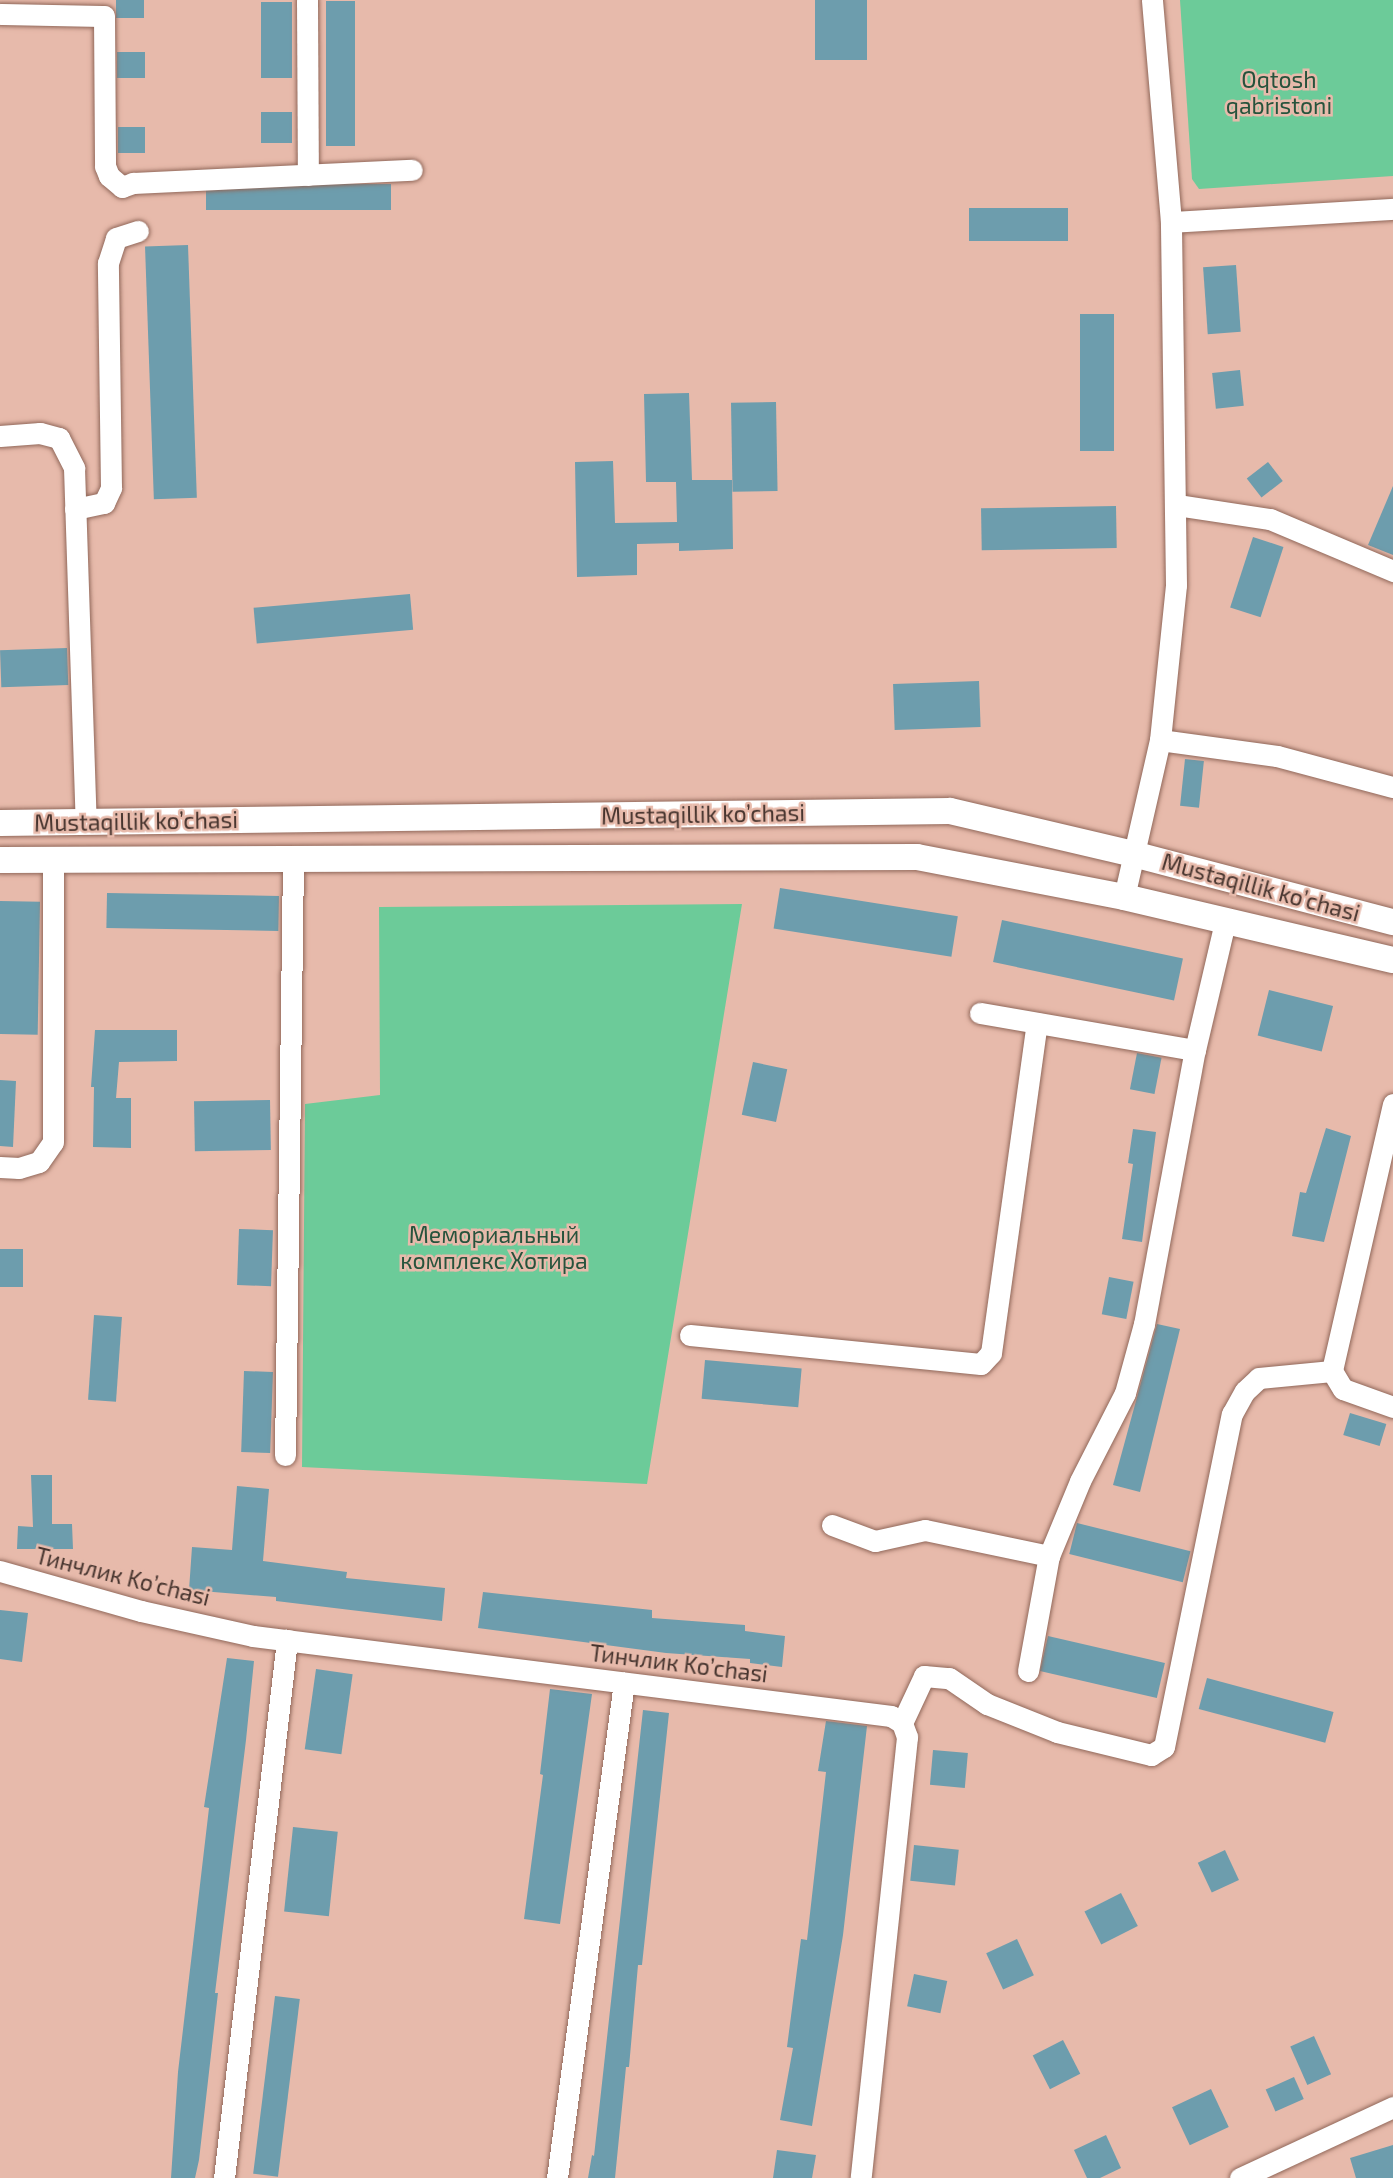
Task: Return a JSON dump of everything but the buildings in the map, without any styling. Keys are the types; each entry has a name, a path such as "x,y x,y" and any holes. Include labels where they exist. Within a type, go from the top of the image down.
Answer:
{"main road":[{"name":"Mustaqillik ko’chasi","path":"0,823 950,811 1133,853 1393,922"},
{"name":"Mustaqillik ko’chasi","path":"0,860 917,857 1124,897 1393,960"}],"street":[{"path":"306,0 308,175"},
{"path":"1124,897 1160,740 1176,585 1177,505 1171,222 1152,0"},
{"path":"0,14 91,8 104,16 105,166 116,183 122,187 133,183 412,170"},
{"path":"1171,222 1393,209"},
{"path":"75,509 104,503 111,488 108,263 116,237 138,231"},
{"path":"0,436 40,433 59,438 74,468 86,822"},
{"path":"1177,505 1270,519 1393,570"},
{"path":"1160,740 1277,756 1393,787"},
{"path":"285,1455 293,859"},
{"path":"0,1167 19,1168 39,1162 53,1142 53,860"},
{"path":"1028,1671 1049,1556 1080,1481 1125,1393 1144,1324 1195,1050 1225,922"},
{"path":"980,1013 1195,1050"},
{"path":"690,1335 981,1364 990,1353 1037,1023"},
{"path":"1393,1104 1332,1371 1343,1389 1393,1407"},
{"path":"861,2178 906,1737 902,1723 925,1676 949,1678 987,1704 1057,1732 1151,1755 1164,1747 1232,1413 1245,1391 1259,1378 1332,1371"},
{"path":"832,1525 875,1541 925,1530 1049,1556"},
{"name":"Тинчлик Ko’chasi","path":"0,1571 141,1611 253,1636 891,1716 902,1723"},
{"path":"223,2178 287,1640"},
{"path":"557,2178 624,1683"},
{"path":"1240,2178 1393,2107"}],"green space":[{"name":"Oqtosh qabristoni","path":"1180,0 1393,0 1393,176 1199,189 1192,179"},
{"name":"Мемориальный комплекс Хотира","path":"742,904 647,1484 302,1467 305,1104 380,1095 379,907"}]}
